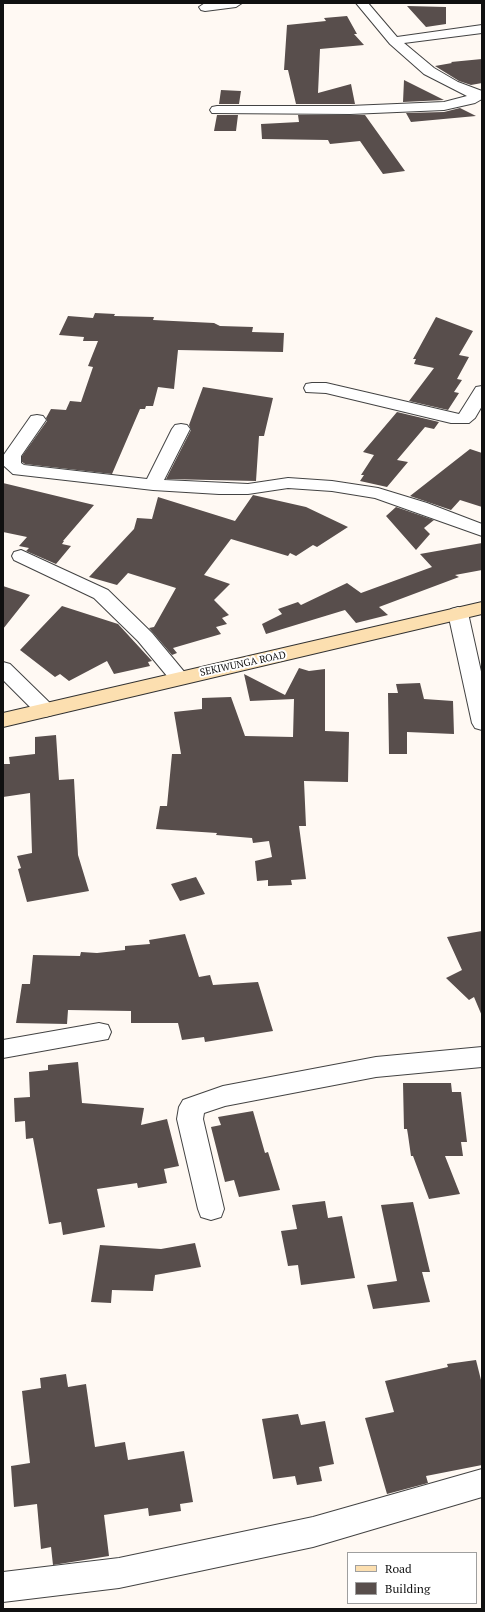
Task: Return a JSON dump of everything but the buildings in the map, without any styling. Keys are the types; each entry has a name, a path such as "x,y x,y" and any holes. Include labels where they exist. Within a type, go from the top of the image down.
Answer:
{"main road":[{"name":"SEKIWUNGA ROAD","path":"3,720 482,608"}],"street":[{"path":"206,7 236,3"},
{"path":"362,3 394,41 429,71 453,85 479,95"},
{"path":"394,41 482,28"},
{"path":"216,110 350,110 444,106 470,100 479,95"},
{"path":"312,388 326,388 451,418 463,419 469,414 482,391"},
{"path":"37,420 12,456 12,465 19,470 152,485 219,489 248,489 288,483 332,486 378,493 421,507 482,530"},
{"path":"152,485 181,429"},
{"path":"21,556 101,594 145,637 179,678"},
{"path":"458,613 482,723"},
{"path":"3,668 46,710"},
{"path":"3,1049 99,1032"},
{"path":"211,1209 190,1119 192,1107 223,1096 376,1067 482,1057"},
{"path":"3,1587 119,1573 313,1532 482,1482"}]}
